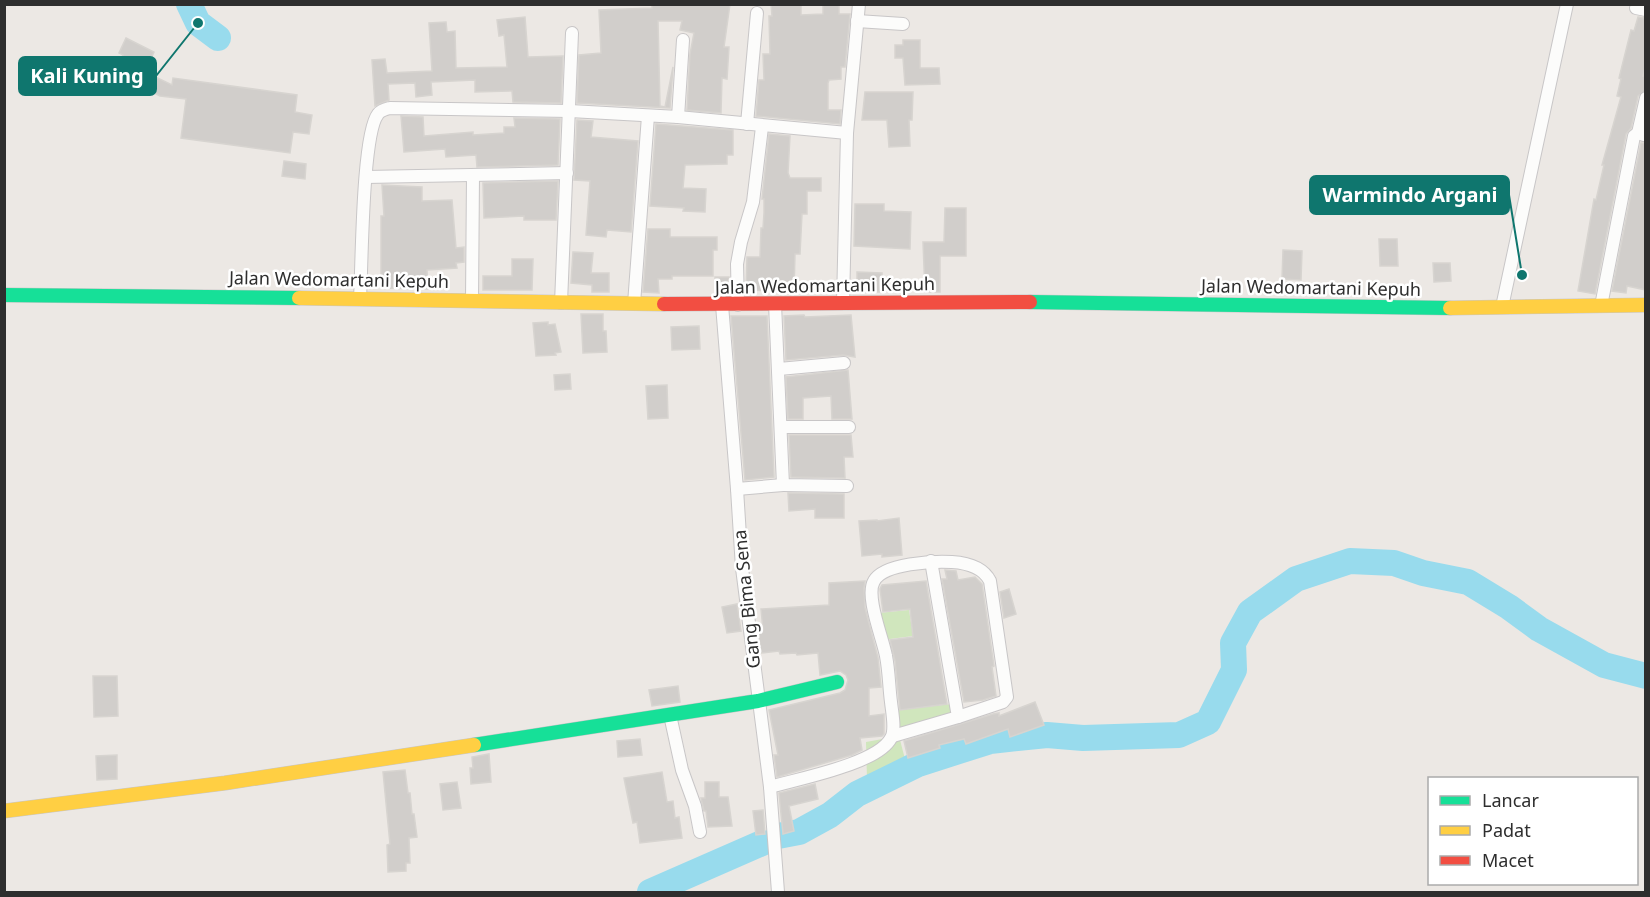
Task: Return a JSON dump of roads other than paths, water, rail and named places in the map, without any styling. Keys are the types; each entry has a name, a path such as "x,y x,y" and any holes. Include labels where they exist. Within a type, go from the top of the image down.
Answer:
{"street":[{"path":"843,303 847,134 859,4"},
{"path":"1502,307 1567,4"},
{"path":"747,123 757,13"},
{"path":"857,21 903,24"},
{"path":"561,303 572,33"},
{"path":"678,117 684,40"},
{"path":"1601,306 1635,136 1642,134 1646,98"},
{"path":"360,298 367,159 375,120 383,110 390,108 570,111 678,117 847,134"},
{"path":"634,304 648,116"},
{"path":"738,305 738,264 741,242 753,202 762,126"},
{"path":"366,177 567,173"},
{"path":"472,301 473,175"},
{"name":"Jalan Wedomartani Kepuh","path":"4,295 360,298 722,305 1038,302 1502,307 1646,305"},
{"path":"775,304 783,485"},
{"name":"Gang Bima Sena","path":"722,305 742,568 770,787 778,892"},
{"path":"779,369 844,363"},
{"path":"781,427 849,427"},
{"path":"737,489 783,485 847,486"},
{"path":"931,561 958,717"},
{"path":"770,787 835,770 882,749 892,736 1003,702 1007,697 992,587 988,576 966,563 931,561 889,569 873,582 877,624 886,656 892,736"},
{"path":"4,811 225,783 670,715 758,701 837,682"},
{"path":"670,715 682,770 695,806 700,832"}],"waterway":[{"path":"189,4 198,23 218,38"},
{"path":"778,836 799,832 830,815 857,794 918,764 990,741 1047,735 1083,738 1179,735 1208,722 1234,670 1233,643 1250,612 1296,579 1350,561 1394,563 1423,573 1468,582 1539,629 1604,665 1646,676"},
{"path":"650,892 762,843"}],"place":[{"name":"Kali Kuning","path":"198,23"},
{"name":"Warmindo Argani","path":"1522,275"}]}
